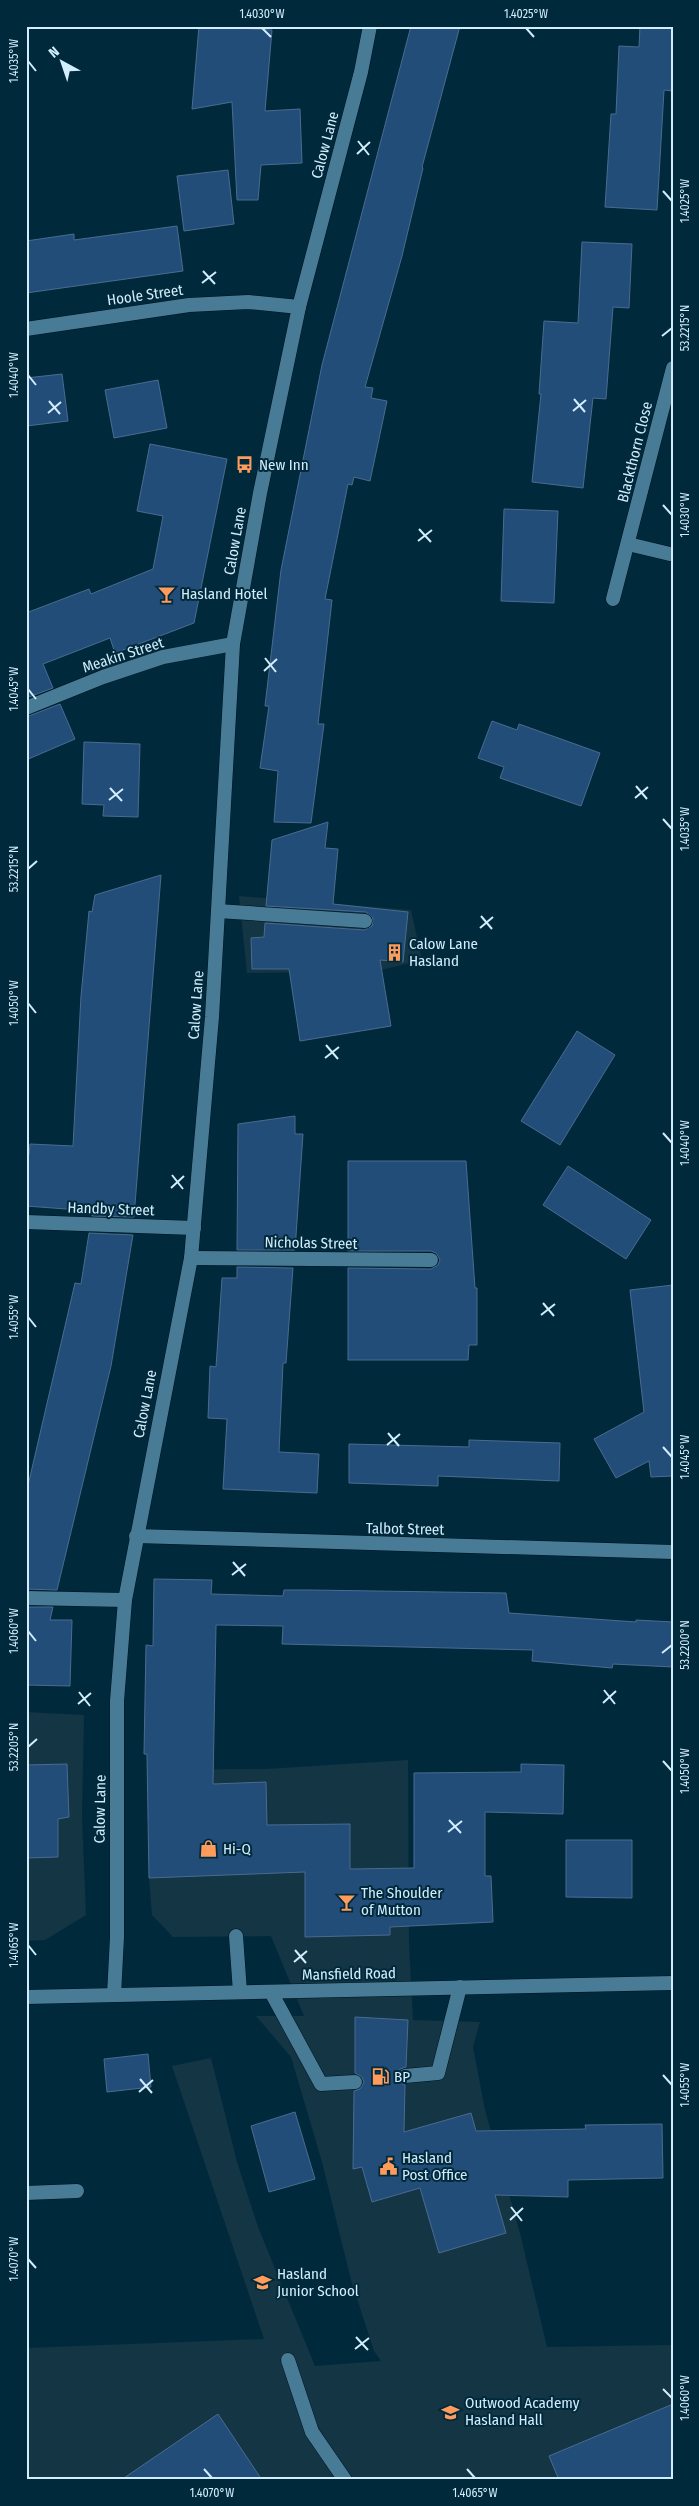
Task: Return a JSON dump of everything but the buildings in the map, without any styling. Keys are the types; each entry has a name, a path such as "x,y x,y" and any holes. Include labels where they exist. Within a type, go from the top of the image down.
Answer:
{"street":[{"name":"Calow Lane","path":"114,1995 117,1937 117,1701 125,1600 191,1258 212,1017 233,644 260,494 299,306 361,72 370,26"},
{"name":"Hoole Street","path":"26,329 189,305 248,302 299,306"},
{"name":"Blackthorn Close","path":"613,599 673,368"},
{"path":"628,544 670,554"},
{"name":"Meakin Street","path":"26,708 103,677 163,657 233,644"},
{"path":"218,911 365,921"},
{"name":"Handby Street","path":"26,1222 194,1228"},
{"name":"Nicholas Street","path":"191,1258 431,1260"},
{"name":"Talbot Street","path":"136,1536 243,1541 673,1552"},
{"path":"26,1598 125,1600"},
{"path":"236,1936 240,1992"},
{"name":"Mansfield Road","path":"26,1997 673,1983"},
{"path":"406,2076 438,2073 460,1987"},
{"path":"271,1992 320,2084 354,2082"},
{"path":"26,2193 78,2191"},
{"path":"288,2360 312,2432 345,2480"}],"shaded area":[{"path":"239,896 411,910 422,960 377,971 247,973"},
{"path":"26,1712 84,1715 82,1816 86,1915 45,1940 26,1941"},
{"path":"408,1760 409,1944 413,2020 480,2022 473,2047 485,2110 520,2233 547,2347 673,2345 673,2480 26,2480 26,2348 264,2339 172,2066 211,2058 237,2162 258,2227 315,2366 381,2361 374,2351 351,2280 322,2162 291,2057 256,2016 304,2016 271,1936 173,1937 152,1915 149,1878 148,1770 266,1769"}],"place":[{"name":"New Inn","path":"245,465"},
{"name":"Hasland Hotel","path":"167,594"},
{"name":"Calow Lane Hasland","path":"395,953"},
{"name":"Hi-Q","path":"209,1849"},
{"name":"The Shoulder of Mutton","path":"347,1902"},
{"name":"BP","path":"380,2077"},
{"name":"Hasland Post Office","path":"388,2167"},
{"name":"Hasland Junior School","path":"263,2283"},
{"name":"Outwood Academy Hasland Hall","path":"451,2412"}]}
